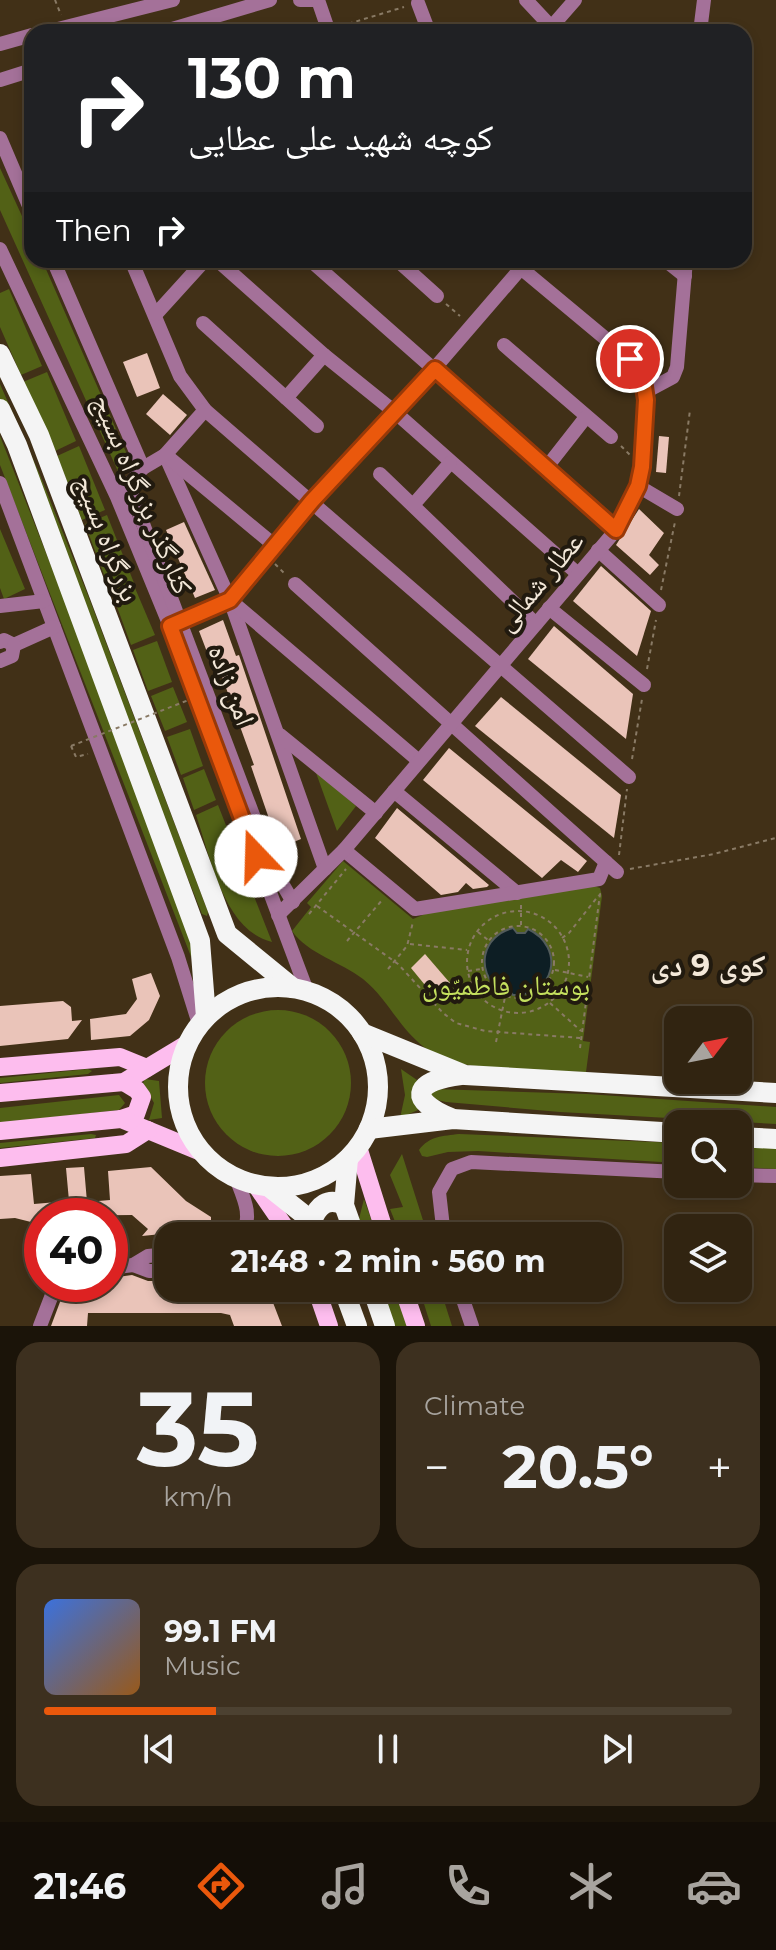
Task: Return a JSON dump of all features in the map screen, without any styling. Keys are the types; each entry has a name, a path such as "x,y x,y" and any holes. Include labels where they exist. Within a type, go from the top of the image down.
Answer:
{"highway":[{"name":"بزرگراه بسیج","path":"0,354 39,435 227,934"},
{"name":"بزرگراه بسیج","path":"0,409 17,445 200,941 203,1020"},
{"path":"200,941 209,951 217,951 224,945 227,934 300,990"},
{"path":"269,987 300,990 328,1001 347,1015 362,1033 373,1056 377,1080 376,1105 369,1129 353,1153 331,1172 291,1187 263,1186 236,1178 217,1167 201,1152 186,1128 178,1100 179,1071 187,1044 203,1020 224,1002 246,992 269,987"},
{"path":"362,1033 465,1075"},
{"path":"453,1119 428,1108 422,1099 428,1082 465,1075 776,1093"},
{"path":"369,1129 453,1119 664,1132"},
{"path":"752,1138 776,1139"},
{"path":"350,1222 344,1205 353,1153"},
{"path":"263,1186 308,1222"},
{"path":"317,1222 317,1208 336,1201 344,1205"},
{"path":"348,1302 357,1326"},
{"path":"377,1302 385,1326"}],"main road":[{"path":"0,1093 124,1082 187,1044"},
{"path":"0,1067 120,1057 147,1068"},
{"path":"0,1131 121,1119 136,1114 142,1097 124,1082"},
{"path":"121,1119 201,1152"},
{"path":"0,1158 126,1144 148,1130"},
{"path":"353,1153 382,1222"},
{"path":"263,1186 283,1222"},
{"path":"321,1302 329,1326"},
{"path":"408,1302 416,1326"}],"street":[{"path":"79,24 173,0"},
{"path":"189,24 270,0"},
{"path":"300,0 317,0 326,24"},
{"path":"526,0 546,24"},
{"path":"556,24 575,0"},
{"path":"701,24 704,0"},
{"path":"418,3 426,24"},
{"path":"0,44 24,38"},
{"path":"0,80 24,72"},
{"path":"0,138 24,194"},
{"name":"کنارگذر بزرگراه بسیج","path":"0,249 175,623 278,915 300,990"},
{"path":"56,268 143,468"},
{"path":"135,268 180,376 205,410 629,777"},
{"path":"156,314 198,268"},
{"path":"226,268 578,574"},
{"path":"322,268 616,530"},
{"path":"406,268 437,296"},
{"path":"175,623 230,600 312,501 435,369 516,268"},
{"name":"عطار شمالی","path":"278,915 344,850 616,530 638,486 642,467 643,380 630,359 526,268"},
{"path":"675,268 685,276"},
{"path":"645,392 673,377 677,367 686,268"},
{"path":"203,323 317,426"},
{"path":"504,345 611,437"},
{"path":"286,398 324,355"},
{"path":"117,497 143,468 165,455 205,410"},
{"path":"546,468 586,417"},
{"path":"165,455 270,550"},
{"path":"165,455 230,600 325,869"},
{"path":"414,504 450,463"},
{"path":"380,474 536,624"},
{"path":"0,483 203,1020"},
{"name":"امن زاده","path":"128,484 175,623 273,868 293,902"},
{"path":"638,486 677,509"},
{"path":"598,550 659,605"},
{"path":"295,584 611,867 599,879 517,893 416,916 344,850"},
{"path":"230,600 419,761"},
{"path":"0,606 44,601"},
{"path":"549,608 644,685"},
{"path":"0,661 12,656 7,643 54,627"},
{"path":"278,733 376,813"},
{"path":"394,791 517,893"},
{"path":"442,1222 439,1192 452,1169 471,1162 664,1171"},
{"path":"752,1175 776,1176"},
{"path":"236,1178 249,1212 248,1222"},
{"path":"128,1266 154,1255"},
{"path":"133,1265 154,1271"},
{"path":"40,1326 49,1302"},
{"path":"464,1302 472,1326"}],"path":[{"path":"55,0 66,24"},
{"path":"350,24 418,3"},
{"path":"437,296 471,326"},
{"path":"611,437 642,467"},
{"path":"270,550 295,584"},
{"path":"659,605 611,867 714,854 776,838"},
{"path":"76,757 71,746 204,694"},
{"path":"309,914 347,867"},
{"path":"580,1048 600,894 595,888"},
{"path":"517,893 522,911 521,925"},
{"path":"562,938 600,894"},
{"path":"347,941 384,898"},
{"path":"316,905 396,962 450,1020 472,1029 581,1038"},
{"path":"522,911 543,918 562,938 568,956 567,973 559,991 549,1002 528,1012 492,1006 478,993 468,971 468,950 477,931 498,915 522,911"},
{"path":"388,969 408,944 416,916"},
{"path":"521,925 536,930 546,939 553,951 553,970 543,988 532,996 519,998 505,996 489,985 482,968 482,953 488,940 503,928 521,925"},
{"path":"477,931 488,940"},
{"path":"408,944 468,950"},
{"path":"468,971 482,968"},
{"path":"553,970 589,978"},
{"path":"496,1042 505,996"},
{"path":"549,1002 582,1032"}],"green space":[{"path":"0,168 24,220 24,263 0,210"},
{"path":"26,268 45,268 129,459 121,478"},
{"path":"9,289 42,366 21,375 0,327 0,293"},
{"path":"47,372 76,441 53,452 23,382"},
{"path":"0,384 89,598 207,916 202,914 0,403"},
{"path":"0,436 188,914 197,972 0,465"},
{"path":"79,446 105,510 82,520 57,456"},
{"path":"107,515 134,583 110,591 85,524"},
{"path":"0,529 25,589 4,599 0,588"},
{"path":"135,588 155,635 131,645 113,596"},
{"path":"157,641 172,682 148,691 133,650"},
{"path":"173,687 187,722 165,731 151,696"},
{"path":"190,729 203,766 181,775 167,737"},
{"path":"204,769 216,800 194,810 183,778"},
{"path":"315,770 356,806 337,831"},
{"path":"218,805 272,942 256,935 242,923 221,890 196,815"},
{"name":"بوستان فاطمیّون","path":"343,861 413,919 430,912 594,886 600,888 602,896 583,1041 590,1042 586,1072 478,1067 439,1056 415,1039 363,979 307,946 292,931 311,907 307,903"},
{"path":"278,1010 306,1015 330,1031 346,1055 351,1083 346,1111 330,1135 306,1151 278,1156 250,1151 226,1135 210,1111 205,1083 210,1055 226,1031 250,1015"},
{"path":"401,1069 417,1080 418,1110 400,1118 405,1095"},
{"path":"92,1071 88,1074 0,1083 0,1078"},
{"path":"145,1079 159,1081 162,1118 149,1120 154,1103 143,1083"},
{"path":"434,1089 587,1094 776,1107 776,1124 752,1123 752,1110 664,1110 664,1118 446,1102 433,1099 430,1093"},
{"path":"119,1095 125,1103 119,1110 0,1123 0,1108"},
{"path":"459,1134 664,1142 664,1162 478,1151 422,1156 419,1150 423,1145 442,1136"},
{"path":"96,1135 95,1138 0,1148 0,1143"},
{"path":"752,1146 776,1147 776,1169 752,1168"},
{"path":"402,1154 424,1222 395,1222 390,1209 403,1207 390,1175"},
{"path":"364,1199 372,1222 360,1222"},
{"path":"387,1302 401,1302 409,1326 395,1326"},
{"path":"423,1302 444,1302 452,1326 431,1326"}],"shaded area":[{"path":"513,928 517,933 525,933 528,929 540,937 548,947 551,958 546,980 538,988 513,995 507,988 499,990 491,982 485,954 494,938"}],"building":[{"path":"147,353 160,388 137,397 123,362"},
{"path":"163,394 187,415 170,435 146,414"},
{"path":"659,436 669,437 666,473 656,472"},
{"path":"639,509 664,533 649,555 659,565 650,575 616,545"},
{"path":"184,522 215,590 195,598 166,530"},
{"path":"601,566 651,611 637,656 573,601"},
{"path":"223,620 236,656 239,655 301,839 279,848 251,766 254,765 217,663 212,665 199,631"},
{"path":"554,626 633,694 626,739 528,659"},
{"path":"501,697 621,795 614,838 475,726"},
{"path":"449,748 587,861 578,872 561,860 542,878 423,780"},
{"path":"397,808 489,885 473,889 466,883 458,892 441,895 375,838"},
{"path":"425,954 450,983 434,996 411,968"},
{"path":"151,973 160,996 149,1020 130,1036 91,1040 90,1019 126,1014 137,999 132,979"},
{"path":"63,1001 71,1007 72,1021 82,1020 68,1039 0,1046 0,1006"},
{"path":"84,1167 87,1198 69,1198 66,1168"},
{"path":"151,1167 186,1201 211,1217 211,1222 154,1222 154,1235 142,1236 148,1229 128,1215 128,1198 110,1198 108,1171"},
{"path":"31,1174 33,1198 24,1198 24,1220 0,1219 0,1176"},
{"path":"128,1276 154,1281 154,1302 273,1302 282,1326 234,1326 230,1315 221,1313 88,1313 87,1326 51,1326 60,1302 128,1302"}],"district":[{"name":"کوی 9 دی","path":"708,965"}],"route":[{"path":"256,856 170,626 230,600 312,501 435,369 616,530 638,486 642,467 646,400 643,380 630,359"}]}
